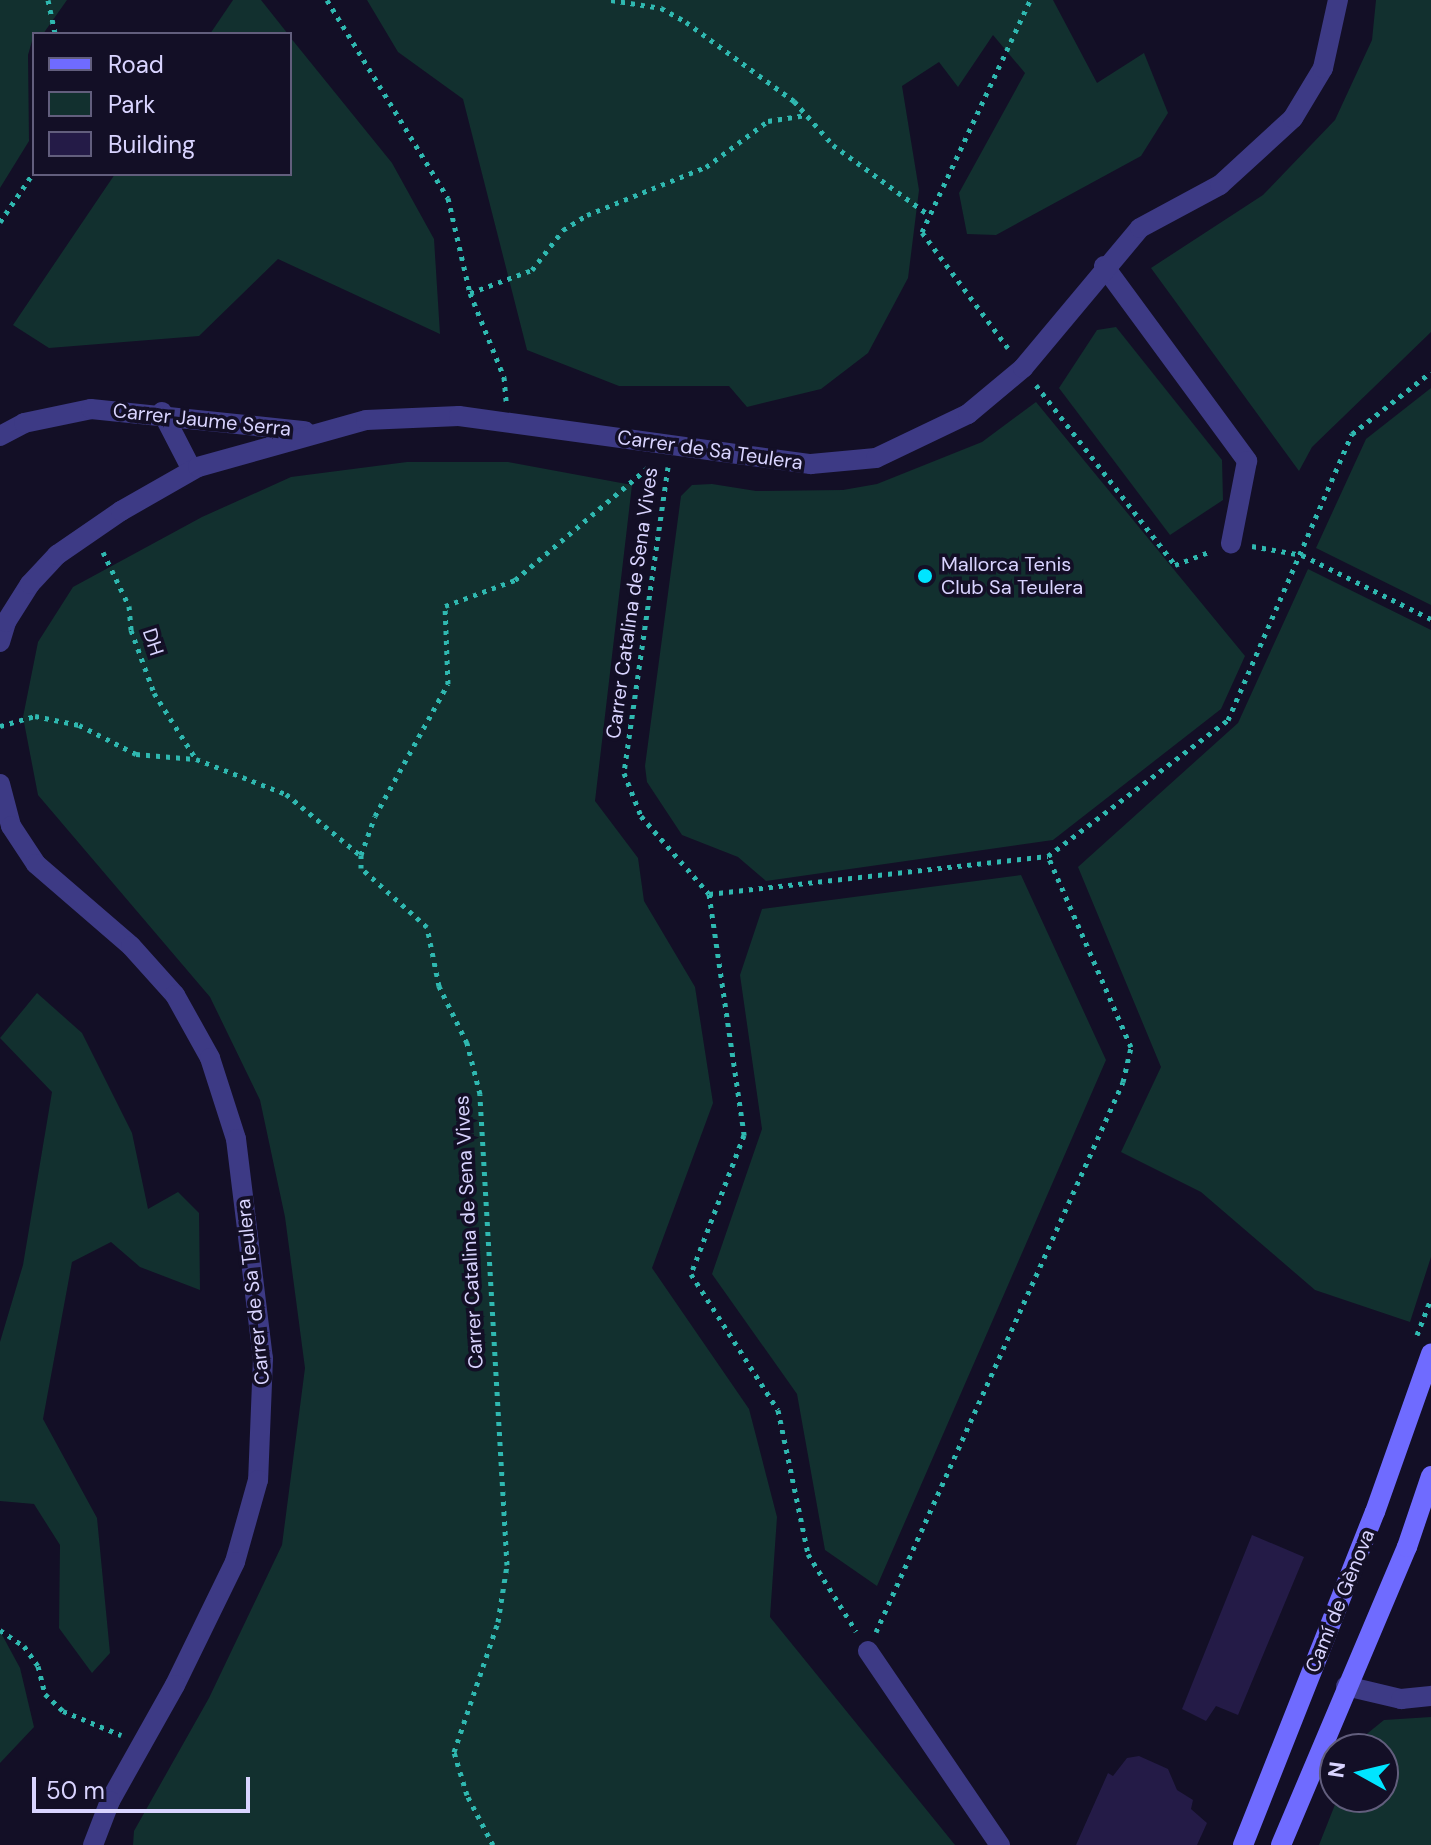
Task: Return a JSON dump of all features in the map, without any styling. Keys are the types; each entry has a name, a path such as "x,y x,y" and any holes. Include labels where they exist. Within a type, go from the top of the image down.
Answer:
{"street":[{"name":"Carrer de Sa Teulera","path":"0,642 6,622 30,584 90,531 192,470 313,432 366,420 459,416 811,464 876,458 968,414 1023,368 1104,266 1140,228 1220,185 1293,118 1323,68 1338,0"},
{"path":"1104,266 1247,461 1231,543"},
{"name":"Carrer Jaume Serra","path":"0,436 24,423 91,409 162,412 313,432"},
{"path":"162,412 192,470"},
{"name":"Carrer de Sa Teulera","path":"0,784 11,826 36,864 131,946 190,1017 225,1094 236,1139 263,1358 258,1480 235,1562 141,1743 93,1845"},
{"name":"Camí de Gènova","path":"1243,1845 1375,1512 1431,1354"},
{"name":"Camí de Gènova","path":"1281,1845 1407,1547 1431,1476"},
{"path":"868,1651 1000,1845"},
{"name":"Camí de Gènova","path":"1346,1686 1401,1699 1431,1696"}],"path":[{"path":"48,0 55,32"},
{"path":"327,0 448,198 470,293 504,377 507,422"},
{"path":"611,0 661,8 686,22 806,115 833,145 929,215"},
{"path":"470,293 532,270 563,230 587,215 706,167 768,121 806,115"},
{"path":"0,222 32,175"},
{"path":"868,1651 808,1554 778,1410 691,1274 744,1135 709,894 1048,856 1228,720 1352,434 1431,372"},
{"name":"Carrer Catalina de Sena Vives","path":"493,1845 467,1795 454,1752 498,1622 507,1565 480,1094 467,1043 439,986 427,927 361,868 361,855 375,816 448,684 445,606 515,580 672,446"},
{"name":"Carrer Catalina de Sena Vives","path":"672,446 624,773 641,816 709,894"},
{"name":"DH","path":"90,531 129,606 131,630 154,693 196,759"},
{"path":"1231,543 1302,555 1431,619"},
{"path":"0,726 35,716 79,725 136,754 196,759 286,794 361,855"},
{"path":"868,1651 1123,1082 1131,1047 1048,856"},
{"path":"0,1630 24,1646 38,1666 45,1694 63,1711 141,1743"}],"green space":[{"path":"0,0 67,0 44,32 32,32 28,55 29,141 0,188"},
{"path":"233,0 261,0 286,32 211,32"},
{"path":"367,0 1053,0 1097,83 1144,53 1168,113 1141,156 996,235 967,234 959,193 1025,73 993,35 958,87 939,62 902,86 919,190 908,278 868,353 821,389 747,407 729,386 619,386 527,350 463,99 398,52"},
{"path":"1376,0 1431,0 1431,332 1312,447 1299,471 1151,268 1263,195 1335,120 1372,40"},
{"path":"292,39 392,163 434,239 440,334 278,259 199,336 49,348 13,325 114,176 292,176"},
{"path":"1116,327 1222,460 1223,500 1170,535 1059,388 1097,330"},
{"path":"1431,388 1431,605 1316,548 1366,439"},
{"name":"Mallorca Tenis Club Sa Teulera","path":"1036,402 1245,656 1221,709 1053,840 766,881 738,857 682,835 647,782 645,766 681,496 692,485 712,484 756,491 843,490 877,484 982,442"},
{"path":"407,462 508,462 632,485 595,801 638,858 644,901 695,987 713,1103 652,1268 749,1409 777,1517 770,1617 955,1845 133,1845 134,1831 209,1698 282,1545 305,1368 285,1217 260,1100 210,997 38,795 23,717 38,642 73,587 202,517 291,477"},
{"path":"1308,569 1431,630 1431,1257 1410,1322 1315,1290 1201,1192 1121,1152 1161,1067 1078,867 1238,723"},
{"path":"1021,875 1106,1060 877,1586 825,1550 797,1394 712,1274 762,1129 740,975 762,909"},
{"path":"37,993 82,1033 132,1133 148,1209 178,1192 199,1213 200,1290 140,1267 111,1242 72,1262 43,1419 97,1518 110,1653 92,1673 59,1628 60,1545 34,1504 0,1501 0,1342 23,1265 52,1092 0,1038"},
{"path":"0,1631 20,1668 34,1727 0,1763"},
{"path":"1431,1717 1431,1845 1319,1845 1332,1813 1399,1813 1399,1733 1368,1733 1384,1720"}],"building":[{"path":"1252,1535 1304,1557 1238,1715 1216,1706 1206,1721 1182,1709"},
{"path":"1139,1756 1168,1769 1177,1790 1193,1800 1191,1809 1207,1823 1197,1845 1076,1845 1108,1773 1113,1776 1127,1758"}],"place":[{"name":"Mallorca Tenis Club Sa Teulera","path":"925,576"}]}
